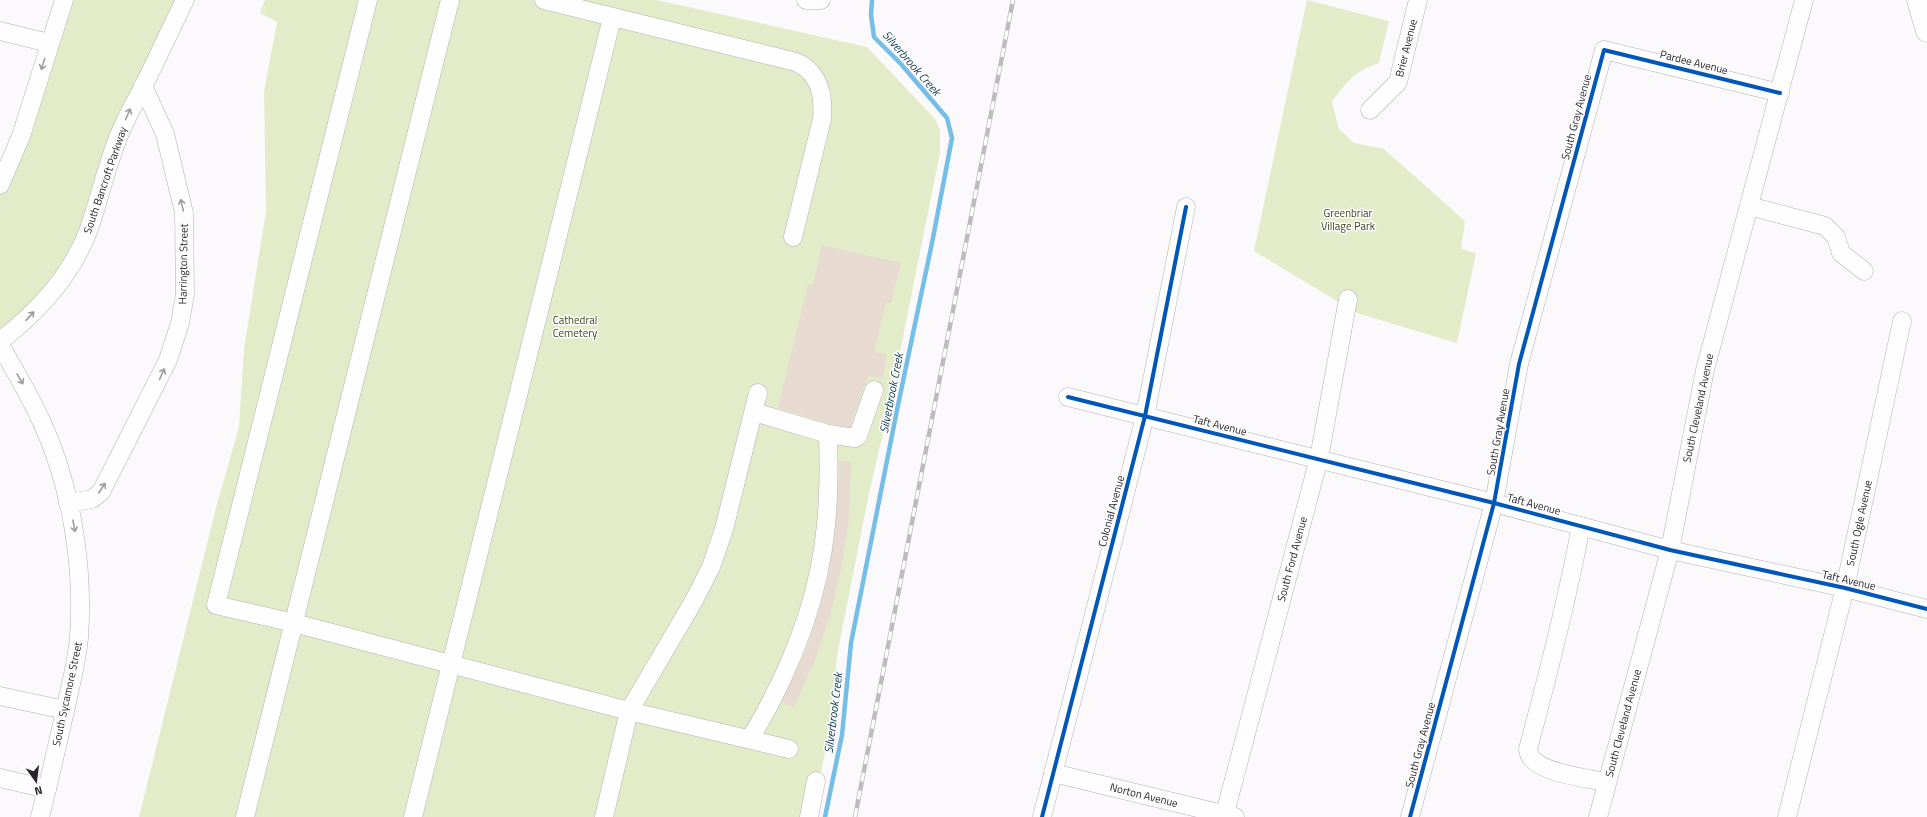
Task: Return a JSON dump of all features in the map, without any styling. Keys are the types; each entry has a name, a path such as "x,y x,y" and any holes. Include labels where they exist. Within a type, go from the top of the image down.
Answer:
{"main road":[{"path":"1918,0 1927,31"}],"street":[{"path":"0,185 21,136 49,43 64,0"},
{"name":"South Bancroft Parkway","path":"0,341 25,322 46,299 72,265 89,228 116,144 129,110 144,86 185,0"},
{"path":"368,0 216,605 629,711 789,749"},
{"path":"245,817 450,0"},
{"path":"544,0 612,18 796,62 805,66 813,75 818,84 822,98 822,119 793,237"},
{"path":"806,0 821,0"},
{"name":"Brier Avenue","path":"1370,110 1398,82 1418,0"},
{"name":"South Cleveland Avenue","path":"1598,817 1670,550 1705,370 1804,0"},
{"path":"413,817 612,18"},
{"path":"0,31 49,43"},
{"name":"Pardee Avenue","path":"1604,50 1780,93"},
{"name":"South Gray Avenue","path":"1410,817 1494,503 1519,364 1604,50"},
{"name":"Harrington Street","path":"68,503 92,499 101,492 159,381 168,360 180,323 185,294 184,213 165,134 144,86"},
{"path":"1749,206 1825,226 1836,237 1841,253 1864,271"},
{"name":"Colonial Avenue","path":"1042,817 1145,416 1186,207"},
{"name":"South Ford Avenue","path":"1228,816 1319,458 1348,299"},
{"name":"South Ogle Avenue","path":"1787,817 1845,588 1902,322"},
{"name":"South Sycamore Street","path":"0,345 27,391 45,429 55,456 74,525 78,557 79,637 65,710 40,817"},
{"path":"754,412 828,434 850,438 858,436 874,390"},
{"path":"604,817 629,711 692,604 711,567 724,529 758,392"},
{"name":"Taft Avenue","path":"1068,397 1319,458 1670,550 1845,588 1927,609"},
{"path":"750,739 772,702 790,663 803,629 813,595 826,526 828,434"},
{"path":"1581,526 1569,590 1554,653 1528,749 1528,755 1534,762 1549,770 1607,782"},
{"path":"0,696 65,710"},
{"name":"Norton Avenue","path":"1053,773 1228,816"},
{"path":"0,778 47,789"},
{"path":"808,817 816,781"}],"green space":[{"path":"64,0 185,0 82,246 0,341 0,185"},
{"name":"Cathedral Cemetery","path":"265,0 657,0 867,47 936,120 940,130 940,153 887,416 869,493 837,656 831,724 812,817 139,817 216,508 239,427 244,349 266,211 264,92 277,22 260,13"},
{"name":"Greenbriar Village Park","path":"1307,0 1389,21 1379,63 1371,66 1352,78 1332,102 1339,129 1354,143 1384,149 1465,221 1461,249 1476,253 1457,343 1357,313 1254,251"}],"building":[{"path":"822,245 901,263 891,303 886,302 874,352 887,355 882,379 868,376 850,427 830,424 778,408 808,284 813,285"},
{"path":"839,461 851,462 849,518 842,564 831,612 816,658 794,707 782,702 810,640 827,583 836,526"}],"waterway":[{"name":"Silverbrook Creek","path":"825,817 842,735 851,643 952,138 947,118 901,64 874,37 871,15 872,0"}],"railway":[{"path":"855,817 1013,0"}],"cycle path":[{"path":"1410,817 1494,503 1519,364 1604,50 1780,93"},
{"path":"1042,817 1145,416 1186,207"},
{"path":"1068,397 1494,503 1670,550 1845,588 1927,609"}]}
